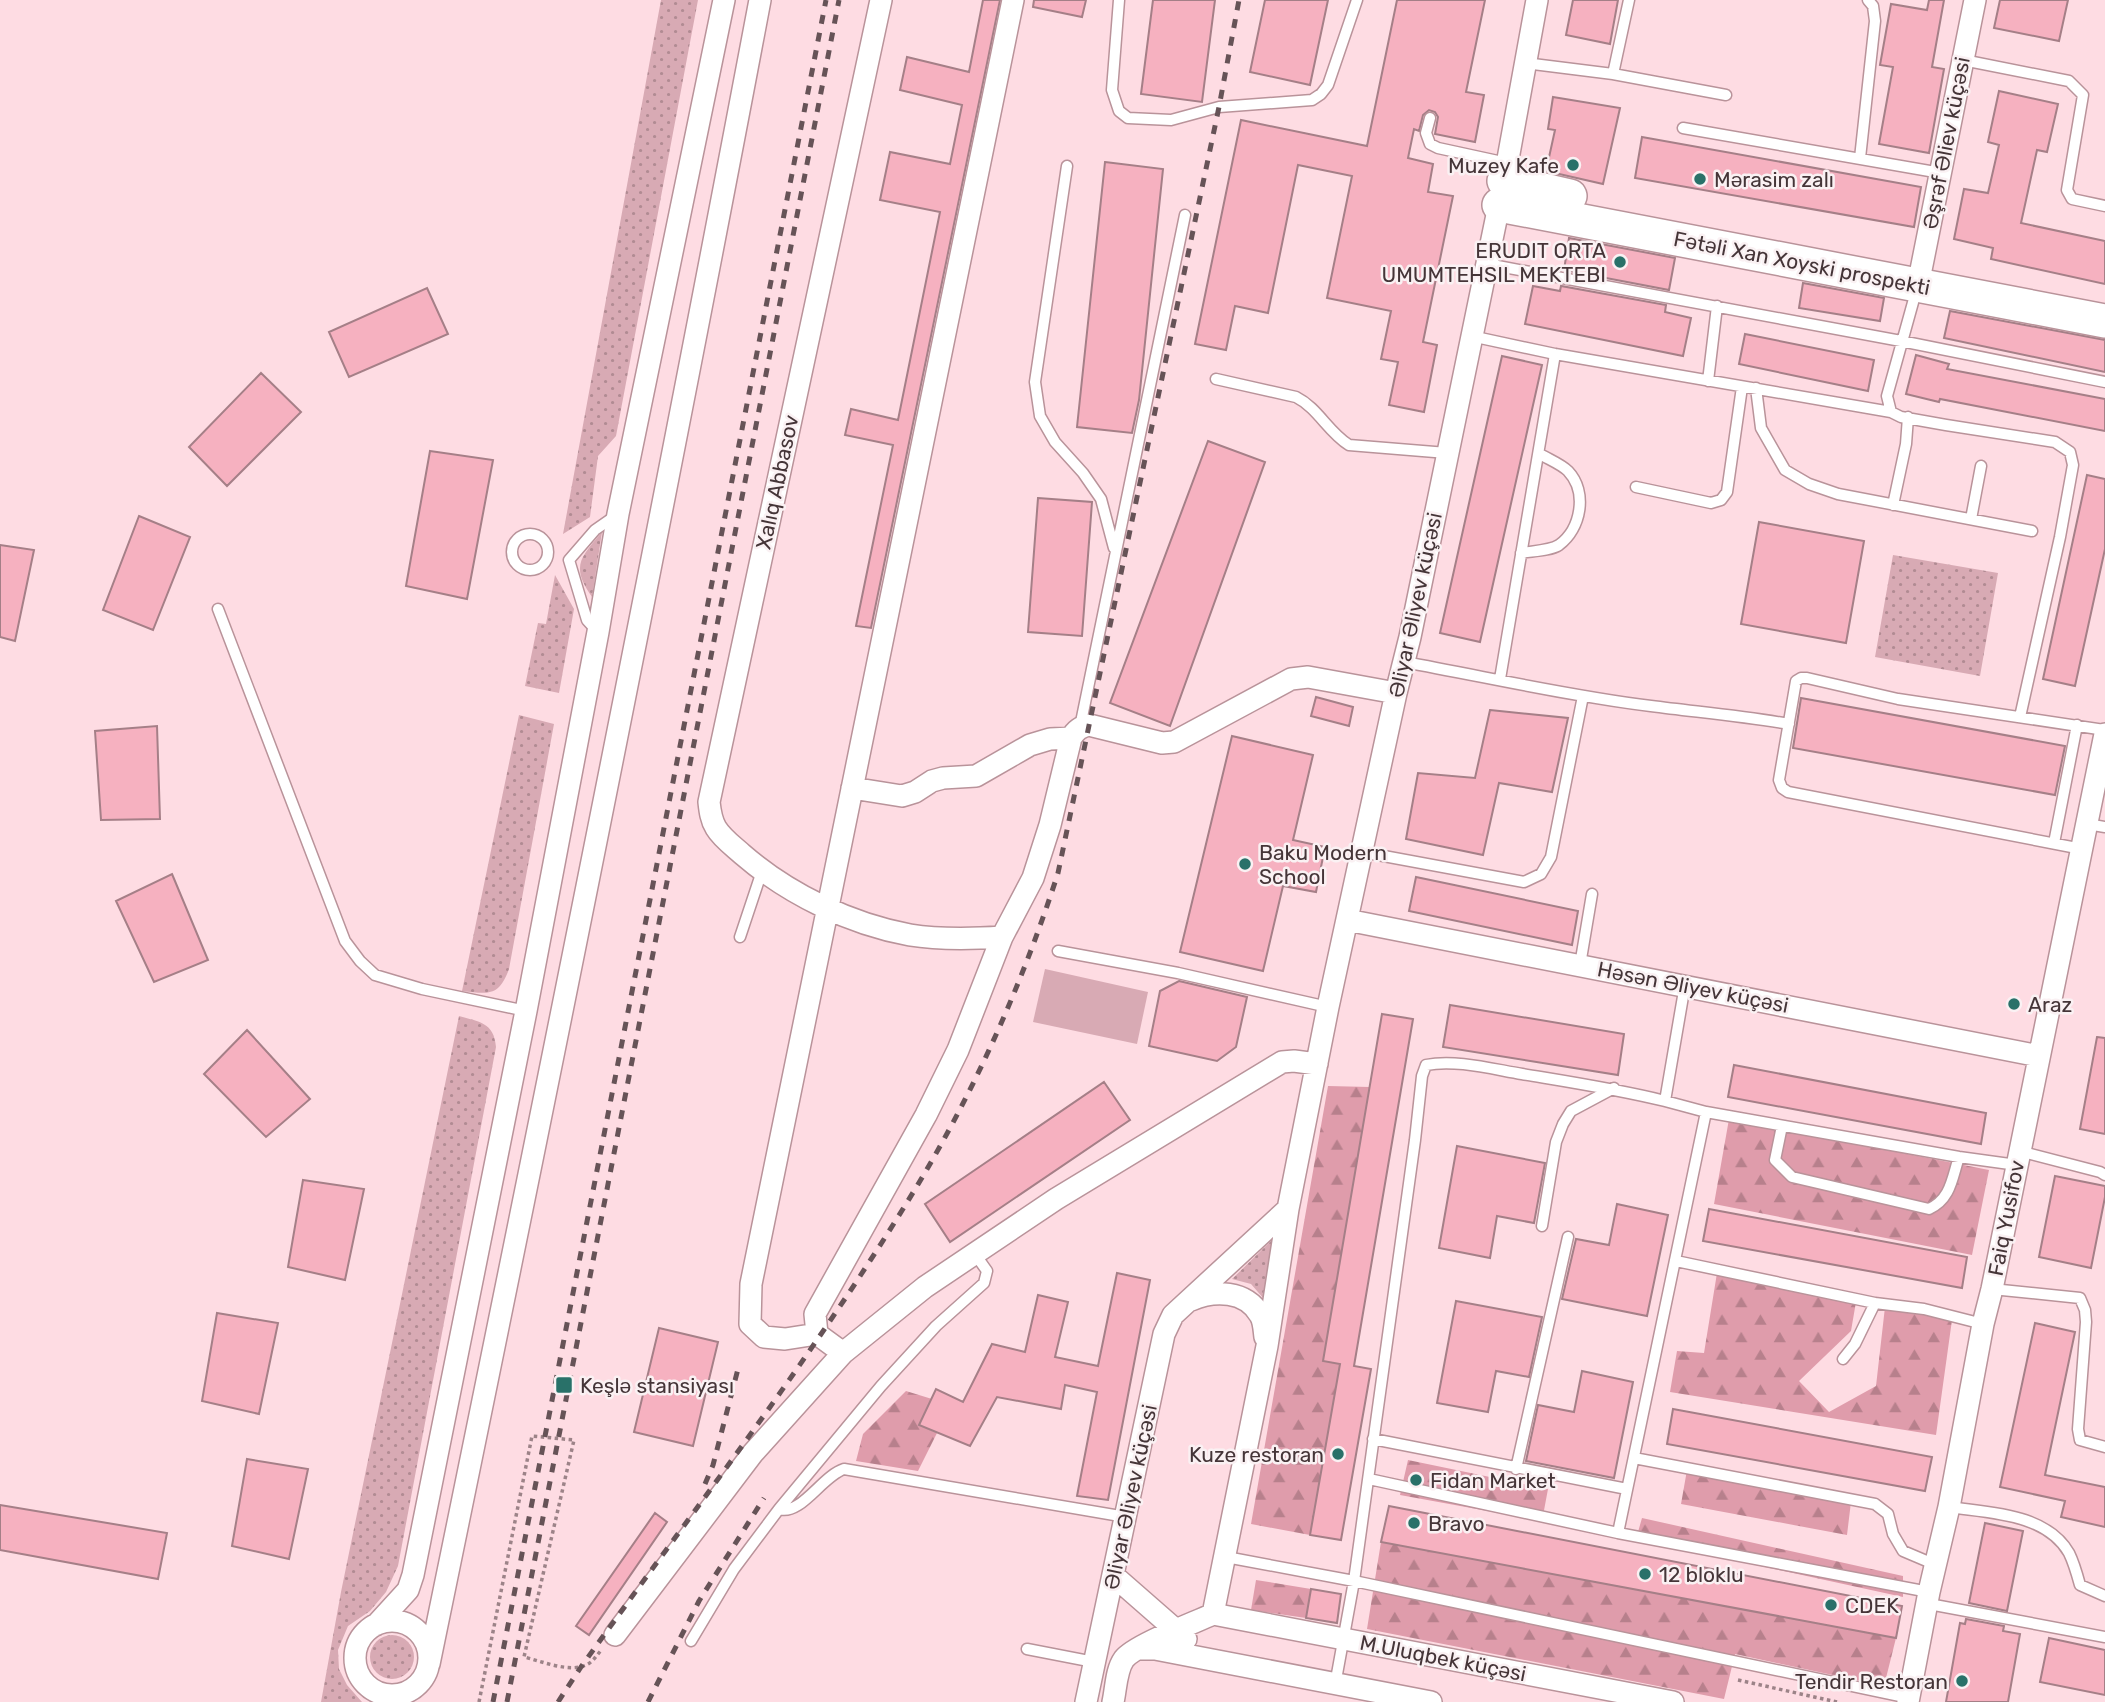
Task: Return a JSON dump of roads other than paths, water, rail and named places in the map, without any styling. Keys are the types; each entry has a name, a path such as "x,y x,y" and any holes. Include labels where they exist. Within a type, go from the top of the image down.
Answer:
{"main road":[{"name":"Fətəli Xan Xoyski prospekti","path":"1503,183 1920,274 2105,321"},
{"name":"Fətəli Xan Xoyski prospekti","path":"1920,274 2105,298"}],"street":[{"path":"376,1625 408,1590 414,1575 526,1012 618,514 724,0"},
{"path":"429,1664 426,1642 410,1625 387,1621 366,1631 355,1654 356,1667 362,1679 370,1688 394,1699 418,1686 429,1664 548,1087 672,463 760,0"},
{"name":"Xalıq Abbasov","path":"881,0 709,802 710,815 716,829 762,872 827,909 869,925 909,935 939,939 1002,937"},
{"path":"843,1353 817,1334 785,1339 764,1337 750,1324 751,1284 1013,0"},
{"name":"Əliyar Əliyev küçəsi","path":"1213,1614 1267,1346 1288,1209 1328,1007 1396,692 1405,662 1487,264 1536,0"},
{"name":"Əşrəf Əliev küçəsi","path":"1920,274 1975,0"},
{"path":"852,788 902,796 943,778 976,776 1030,745 1076,733 1089,725 1162,743 1174,742 1290,679 1308,677 1396,692"},
{"name":"Faiq Yusifov","path":"1909,1700 1983,1324 2082,849 2096,825 2105,732"},
{"path":"817,1334 815,1314 932,1104 958,1050 1002,937 1034,878 1076,733"},
{"name":"Həsən Əliyev küçəsi","path":"1347,920 2039,1056"},
{"path":"615,1635 753,1453 843,1353 925,1287 1056,1199 1270,1068 1282,1062 1317,1064"},
{"name":"Əliyar Əliyev küçəsi","path":"1086,1702 1164,1334 1173,1315 1288,1209"},
{"path":"1189,1300 1207,1293 1217,1293 1251,1303 1262,1317 1267,1346"},
{"path":"1114,1576 1208,1659"},
{"path":"1113,1702 1120,1667 1125,1658 1138,1648 1213,1614"},
{"name":"M.Uluqbek küçəsi","path":"1213,1614 1673,1702"},
{"path":"1138,1648 1431,1702"}],"lane":[{"path":"1119,0 1112,90 1119,111 1128,118 1171,120 1219,107 1312,100 1328,85 1357,0"},
{"path":"1613,74 1629,0"},
{"path":"1860,158 1875,21 1873,6 1868,0"},
{"path":"1963,60 2069,81 2082,95 2067,190 2072,199 2105,206"},
{"path":"1525,63 1613,74 1726,95"},
{"path":"1430,118 1426,133 1430,144 1503,183"},
{"path":"1683,128 1941,173"},
{"path":"1067,166 1035,382 1040,416 1055,442 1083,473 1101,499 1115,554"},
{"path":"1076,733 1185,215"},
{"path":"1487,264 2105,382"},
{"path":"1891,412 1887,396 1920,274"},
{"path":"1708,381 1717,306"},
{"path":"1471,336 1555,354 2055,442 2070,452 2073,465 2021,717"},
{"path":"1500,679 1555,354"},
{"path":"1216,379 1308,402 1336,437 1349,446 1447,453"},
{"path":"1636,486 1711,503 1721,500 1727,492 1742,387"},
{"path":"1756,388 1761,428 1785,470 1809,484 1838,494 2032,531"},
{"path":"1893,505 1906,444 1908,417"},
{"path":"1521,553 1557,547 1576,528 1580,495 1576,483 1567,470 1540,454"},
{"path":"1971,519 1981,466"},
{"path":"569,561 595,530 618,514"},
{"path":"547,556 569,561"},
{"path":"569,561 587,620 598,632"},
{"path":"218,609 345,942 375,975 422,989 526,1012"},
{"path":"1405,662 1583,696 1740,715 1789,724"},
{"path":"2082,849 1788,792 1782,788 1779,780 1796,681 1801,678 1898,699 2077,725 2105,732"},
{"path":"1362,852 1524,882 1541,874 1551,857 1583,696"},
{"path":"2054,843 2077,725"},
{"path":"740,937 762,872"},
{"path":"1580,965 1592,894"},
{"path":"1058,951 1178,973 1328,1007"},
{"path":"1665,1101 1685,985"},
{"path":"1335,1685 1369,1479 1422,1076 1426,1065 1438,1063 1496,1069 1614,1088 1706,1112 1782,1126 1959,1157 2018,1158 2105,1175"},
{"path":"1542,1226 1556,1142 1563,1124 1570,1111 1614,1088"},
{"path":"1618,1533 1706,1112"},
{"path":"1782,1126 1775,1160 1792,1177 1930,1209 1946,1198 1959,1157"},
{"path":"1516,1469 1567,1237"},
{"path":"691,1642 734,1569 779,1509 881,1386 936,1326 984,1283 988,1271 975,1254"},
{"path":"1676,1261 1875,1303 1924,1309 1983,1324"},
{"path":"1992,1289 2080,1298 2086,1322 2078,1429 2080,1440 2105,1447"},
{"path":"1843,1359 1855,1344 1875,1303"},
{"path":"1373,1439 1627,1489"},
{"path":"1634,1458 1875,1504 1888,1514 1893,1534 1903,1552 1936,1565"},
{"path":"779,1509 795,1509 830,1475 844,1469 1126,1517"},
{"path":"1369,1479 2105,1637"},
{"path":"1949,1507 2018,1518 2046,1529 2069,1552 2080,1585 2105,1596"},
{"path":"1226,1557 1354,1581 1909,1700"},
{"path":"1027,1649 1094,1662"}],"railway":[{"path":"493,1702 826,0"},
{"path":"507,1702 839,0"},
{"path":"558,1702 796,1370 878,1248 939,1149 1014,994 1058,873 1219,107 1239,0"},
{"path":"705,1484 713,1465 738,1369"},
{"path":"648,1702 699,1601 764,1498"}],"place":[{"name":"Muzey Kafe","path":"1573,165"},
{"name":"Mərasim zalı","path":"1700,179"},
{"name":"ERUDIT ORTA UMUMTEHSIL MEKTEBI","path":"1620,262"},
{"name":"Baku Modern School","path":"1245,864"},
{"name":"Araz","path":"2014,1004"},
{"name":"Keşlə stansiyası","path":"564,1385"},
{"name":"Kuze restoran","path":"1338,1454"},
{"name":"Fidan Market","path":"1416,1480"},
{"name":"Bravo","path":"1414,1523"},
{"name":"12 bloklu","path":"1645,1574"},
{"name":"CDEK","path":"1831,1605"},
{"name":"Tendir Restoran","path":"1962,1681"}]}
